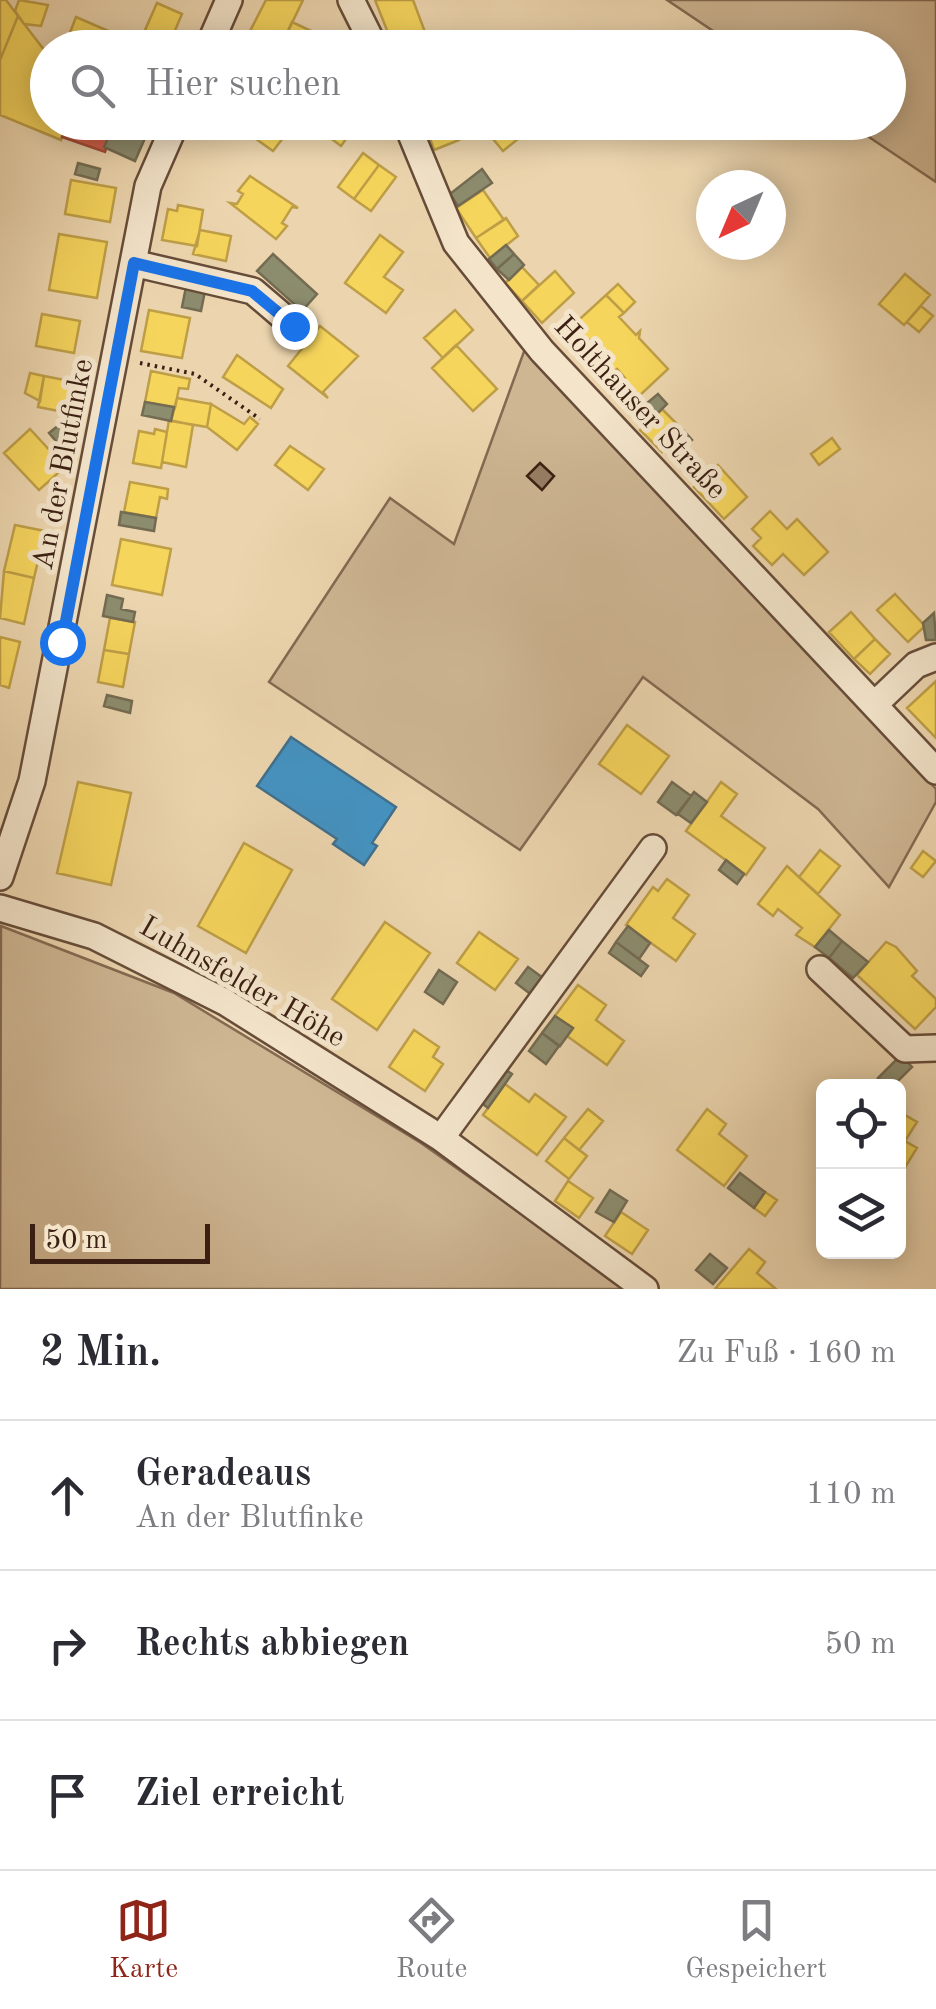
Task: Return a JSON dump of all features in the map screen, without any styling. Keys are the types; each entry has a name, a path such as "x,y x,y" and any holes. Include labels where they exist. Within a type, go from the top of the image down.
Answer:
{"street":[{"path":"216,30 229,0"},
{"path":"351,0 366,30"},
{"name":"An der Blutfinke","path":"0,877 32,780 148,186 168,140"},
{"name":"Holthauser Straße","path":"413,140 456,243 542,351 936,771"},
{"path":"134,263 252,291 294,326"},
{"path":"874,705 916,666 936,657"},
{"path":"442,1138 653,848"},
{"name":"Luhnsfelder Höhe","path":"0,908 94,936 150,961 251,1018 442,1138 645,1289"},
{"path":"820,969 905,1049 936,1048"}],"path":[{"path":"116,358 195,374 260,419"}],"shaded area":[{"path":"667,0 936,0 936,182 873,140 906,140 906,30 712,30"},
{"path":"526,346 936,789 936,802 889,887 818,809 643,677 520,850 269,682 390,498 454,544"},
{"path":"1,926 174,993 421,1143 628,1289 0,1289"}],"building: Wohnen":[{"path":"0,0 6,0 18,16 0,60"},
{"path":"19,0 48,5 41,26 24,24 15,11"},
{"path":"266,0 303,0 289,30 251,30"},
{"path":"375,0 413,0 424,30 387,30"},
{"path":"157,3 182,14 175,30 145,30"},
{"path":"18,16 30,32 30,127 0,115 0,60"},
{"path":"76,17 106,30 71,30"},
{"path":"292,22 309,30 288,30"},
{"path":"257,140 281,140 273,151"},
{"path":"430,140 459,140 434,150"},
{"path":"494,140 517,140 503,151"},
{"path":"363,153 379,165 354,199 338,187"},
{"path":"379,165 396,177 371,211 354,199"},
{"path":"250,176 298,208 292,207 282,223 287,226 276,239 230,203 237,204 243,194 238,191"},
{"path":"71,180 116,188 110,222 65,214"},
{"path":"483,190 504,220 476,238 456,208"},
{"path":"178,205 203,210 197,246 162,240 168,209 177,211"},
{"path":"506,218 518,236 490,258 476,238"},
{"path":"200,230 231,236 226,261 193,254"},
{"path":"59,234 107,242 97,298 49,290"},
{"path":"380,235 403,252 384,277 403,290 386,313 345,283"},
{"path":"522,267 539,285 522,301 505,283"},
{"path":"555,271 574,293 542,323 522,301"},
{"path":"905,274 930,295 904,325 879,304"},
{"path":"618,284 635,302 624,313 606,295"},
{"path":"606,295 624,313 619,317 636,335 640,331 639,338 668,369 636,399 621,382 625,378 617,369 612,373 605,366 610,361 590,340 585,345 570,328"},
{"path":"921,306 933,316 919,332 907,322"},
{"path":"149,310 190,318 182,358 141,351"},
{"path":"455,310 473,330 443,358 424,338"},
{"path":"42,314 80,321 74,353 36,346"},
{"path":"320,326 358,356 323,392 328,398 288,366"},
{"path":"456,345 497,389 473,411 432,368"},
{"path":"237,355 283,389 271,408 223,377"},
{"path":"151,371 190,379 188,389 179,388 175,408 145,402"},
{"path":"30,373 44,376 40,401 25,393"},
{"path":"44,376 80,383 74,414 38,407"},
{"path":"177,398 211,404 207,427 171,421"},
{"path":"211,404 244,424 250,417 258,424 237,450 207,427"},
{"path":"662,409 684,431 662,452 640,430"},
{"path":"169,420 193,425 186,467 162,462"},
{"path":"30,429 65,467 39,490 4,453"},
{"path":"155,429 167,432 161,468 133,463 139,431 154,434"},
{"path":"832,438 840,449 819,465 811,454"},
{"path":"290,446 324,469 308,490 275,465"},
{"path":"718,465 747,497 724,519 694,487"},
{"path":"130,482 168,489 167,499 160,497 156,518 124,512"},
{"path":"770,511 787,529 797,519 828,552 804,575 783,554 772,565 753,546 761,538 752,529"},
{"path":"15,525 45,531 34,578 4,571"},
{"path":"121,539 171,549 162,595 112,585"},
{"path":"4,571 34,578 24,624 0,618"},
{"path":"895,594 925,626 908,642 877,610"},
{"path":"851,612 875,639 854,659 829,632"},
{"path":"110,618 135,622 129,654 104,650"},
{"path":"0,637 20,642 9,688 0,685"},
{"path":"875,639 890,654 870,674 854,659"},
{"path":"104,650 129,654 123,687 98,682"},
{"path":"936,681 936,738 907,708"},
{"path":"627,725 669,756 641,794 599,764"},
{"path":"78,782 131,793 111,885 57,873"},
{"path":"721,782 737,794 721,816 765,848 746,875 686,831"},
{"path":"244,843 292,870 246,953 198,926"},
{"path":"820,850 840,866 818,894 799,877"},
{"path":"923,851 936,861 923,877 911,868"},
{"path":"787,866 840,915 815,947 796,935 802,928 778,909 773,916 758,904"},
{"path":"667,879 689,895 673,918 695,934 676,961 626,925 653,887 658,891"},
{"path":"385,922 430,953 377,1030 332,999"},
{"path":"479,932 518,959 495,990 457,963"},
{"path":"886,942 896,947 917,971 912,976 936,999 936,1007 915,1029 857,975"},
{"path":"578,985 606,1005 596,1020 624,1041 607,1065 567,1036 573,1028 555,1016"},
{"path":"414,1030 439,1047 433,1057 443,1064 425,1091 389,1067"},
{"path":"505,1084 529,1102 535,1094 566,1117 537,1155 483,1115"},
{"path":"588,1109 603,1121 579,1150 564,1138"},
{"path":"707,1109 726,1124 719,1134 747,1156 724,1186 677,1150"},
{"path":"906,1116 917,1122 906,1139"},
{"path":"564,1138 587,1156 569,1179 546,1161"},
{"path":"906,1142 917,1148 906,1166"},
{"path":"568,1181 593,1198 579,1218 555,1201"},
{"path":"765,1192 777,1200 765,1216 754,1208"},
{"path":"621,1212 648,1230 632,1254 605,1236"},
{"path":"749,1249 765,1262 757,1273 776,1289 715,1289"}],"building: Handel":[{"path":"71,140 109,140 105,152"}],"building: Schulen":[{"path":"291,737 396,807 372,843 377,846 364,865 333,844 337,839 257,786"}],"building: Industrie":[{"path":"107,140 144,140 135,161 104,147"},
{"path":"78,163 100,169 97,180 75,174"},
{"path":"482,169 492,183 458,206 450,194"},
{"path":"506,245 514,254 497,269 489,259"},
{"path":"273,254 317,294 302,311 257,271"},
{"path":"514,254 524,265 509,280 497,269"},
{"path":"186,287 205,291 201,311 182,307"},
{"path":"658,394 667,404 652,419 641,408"},
{"path":"145,402 174,407 171,421 142,415"},
{"path":"59,425 77,446 67,454 49,433"},
{"path":"684,431 692,440 676,454 668,446"},
{"path":"121,512 156,518 154,531 119,525"},
{"path":"107,595 123,599 121,609 135,612 133,622 103,616"},
{"path":"934,613 936,640 926,640 923,623"},
{"path":"107,695 132,701 130,713 104,706"},
{"path":"672,782 691,796 676,815 658,802"},
{"path":"694,792 707,802 691,823 678,814"},
{"path":"726,860 744,874 737,884 719,870"},
{"path":"628,926 650,943 639,959 616,942"},
{"path":"829,930 842,941 829,958 815,947"},
{"path":"842,941 868,962 853,978 829,958"},
{"path":"616,942 648,966 641,976 609,953"},
{"path":"528,967 546,980 533,996 516,983"},
{"path":"439,970 457,982 443,1004 425,992"},
{"path":"555,1016 573,1028 560,1046 542,1033"},
{"path":"542,1033 559,1046 546,1064 529,1051"},
{"path":"901,1055 912,1067 900,1079 878,1078"},
{"path":"503,1068 512,1074 488,1108 479,1101"},
{"path":"740,1173 765,1192 754,1208 728,1188"},
{"path":"610,1190 627,1201 614,1222 596,1212"},
{"path":"710,1254 727,1268 713,1284 696,1270"}],"building: Sonstige":[{"path":"540,463 554,476 542,490 527,476"}],"route":[{"path":"62,642 134,263 252,291 294,326"}]}
